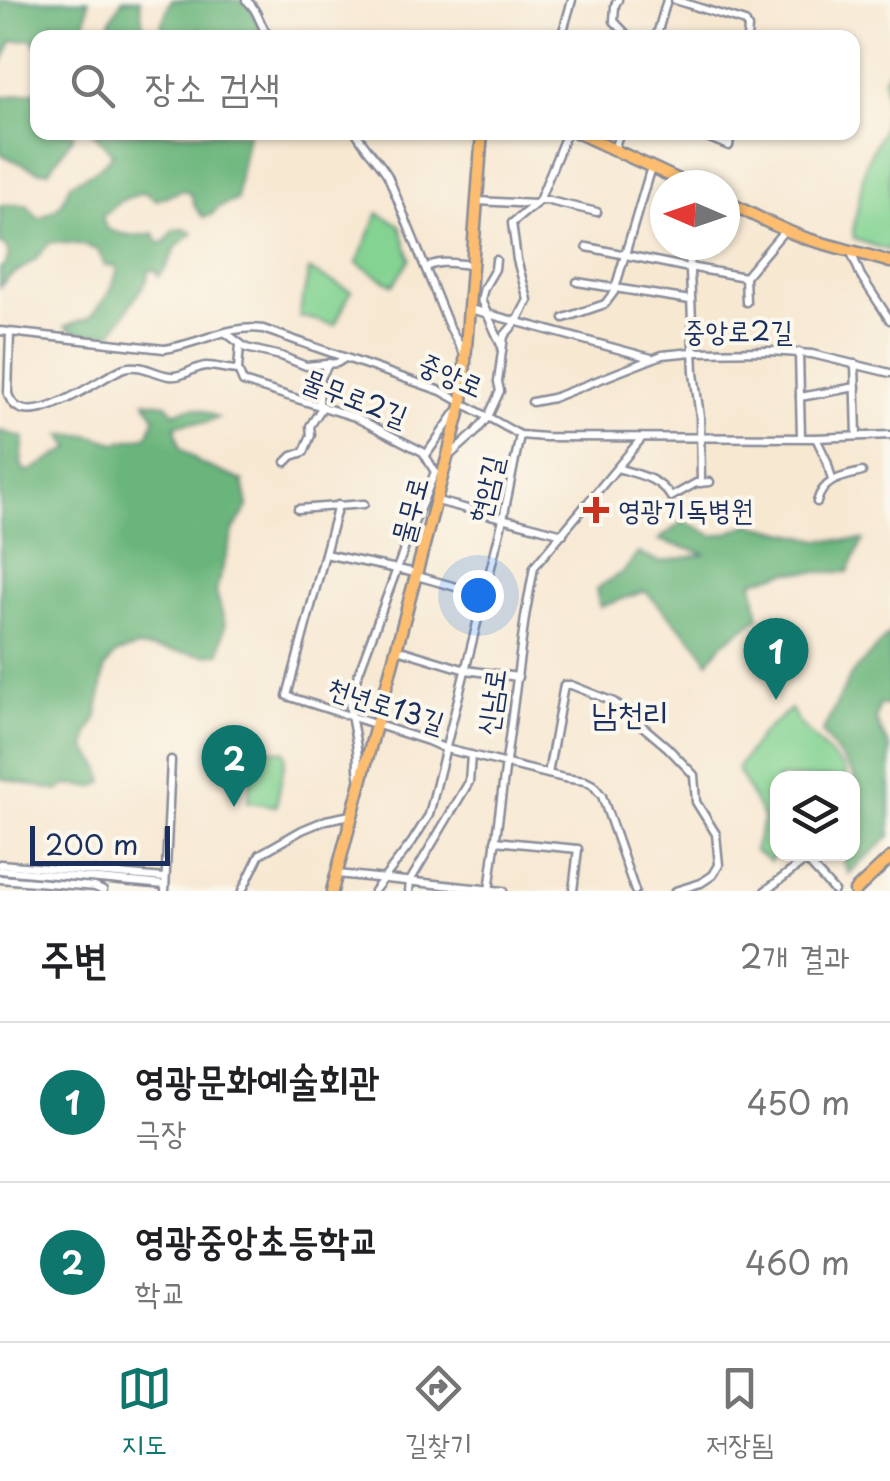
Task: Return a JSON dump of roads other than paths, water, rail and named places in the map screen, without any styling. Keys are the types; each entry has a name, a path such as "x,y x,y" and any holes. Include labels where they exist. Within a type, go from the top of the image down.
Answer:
{"main road":[{"name":"물무로","path":"332,891 462,402 481,140"},
{"path":"593,140 657,170"},
{"path":"740,208 808,239 890,262"},
{"path":"855,891 890,858"}],"street":[{"path":"246,0 254,6 264,30"},
{"path":"563,30 572,0"},
{"path":"618,0 614,21 622,30"},
{"path":"659,30 671,0 746,22 748,30"},
{"path":"360,140 388,176 448,324 466,357"},
{"path":"537,203 564,140"},
{"path":"614,150 617,140"},
{"path":"564,318 605,304 616,288 650,167"},
{"path":"447,458 488,417 500,390 504,336 528,300 512,223 544,200 597,212"},
{"path":"477,201 537,203"},
{"path":"746,302 745,278 785,230"},
{"path":"587,246 745,278"},
{"path":"849,248 860,276 890,320"},
{"path":"496,260 480,300 502,346"},
{"path":"617,468 651,478 671,497 696,483 706,483 689,260"},
{"path":"426,268 442,262 472,265"},
{"path":"577,282 690,300"},
{"path":"469,308 652,359"},
{"name":"중앙로","path":"0,331 164,350 250,327 441,390 520,434 545,437 890,435"},
{"path":"10,332 10,401 18,408 30,410 73,398 129,367 152,369 169,376 202,366 238,370 240,344"},
{"path":"226,333 246,348 306,366 346,358"},
{"name":"중앙로2길","path":"532,402 553,398 662,355 694,352 799,352 890,374"},
{"path":"799,352 801,438"},
{"path":"286,462 304,452 310,426 321,406 320,380 329,364"},
{"path":"855,364 858,436"},
{"name":"물무로2길","path":"238,370 242,382 355,417 413,446 426,455 435,472 349,698 358,750 357,774 362,784"},
{"path":"800,397 856,387"},
{"path":"426,455 462,402"},
{"name":"현암길","path":"374,891 429,815 503,519 520,434"},
{"name":"신남로","path":"489,890 534,567 642,438"},
{"path":"816,438 832,480"},
{"path":"817,502 820,492 832,480 862,472"},
{"path":"436,500 563,534"},
{"path":"298,509 364,504"},
{"name":"천년로13길","path":"338,505 286,696 446,749 593,785 602,796 634,891"},
{"path":"325,554 397,569 484,595"},
{"path":"396,649 466,670 518,678"},
{"path":"548,774 564,685 614,702 667,747 694,774 696,802 716,834 718,865 713,875 691,888 674,891"},
{"path":"413,886 426,856 470,782 470,755"},
{"path":"165,885 171,760"},
{"path":"242,891 260,854 302,830 352,815"},
{"path":"495,840 578,849 573,891"},
{"path":"412,842 426,856"},
{"path":"765,891 806,860 829,889"},
{"path":"0,867 165,885"},
{"path":"0,867 165,885"},
{"path":"336,874 383,878 413,886 503,891"},
{"path":"0,879 78,889 95,887 103,891"},
{"path":"121,891 122,881"}],"place":[{"name":"영광기독병원","path":"596,510"},
{"name":"영광문화예술회관","path":"776,700"},
{"name":"영광중앙초등학교","path":"234,807"}],"district":[{"name":"남천리","path":"630,714"}]}
